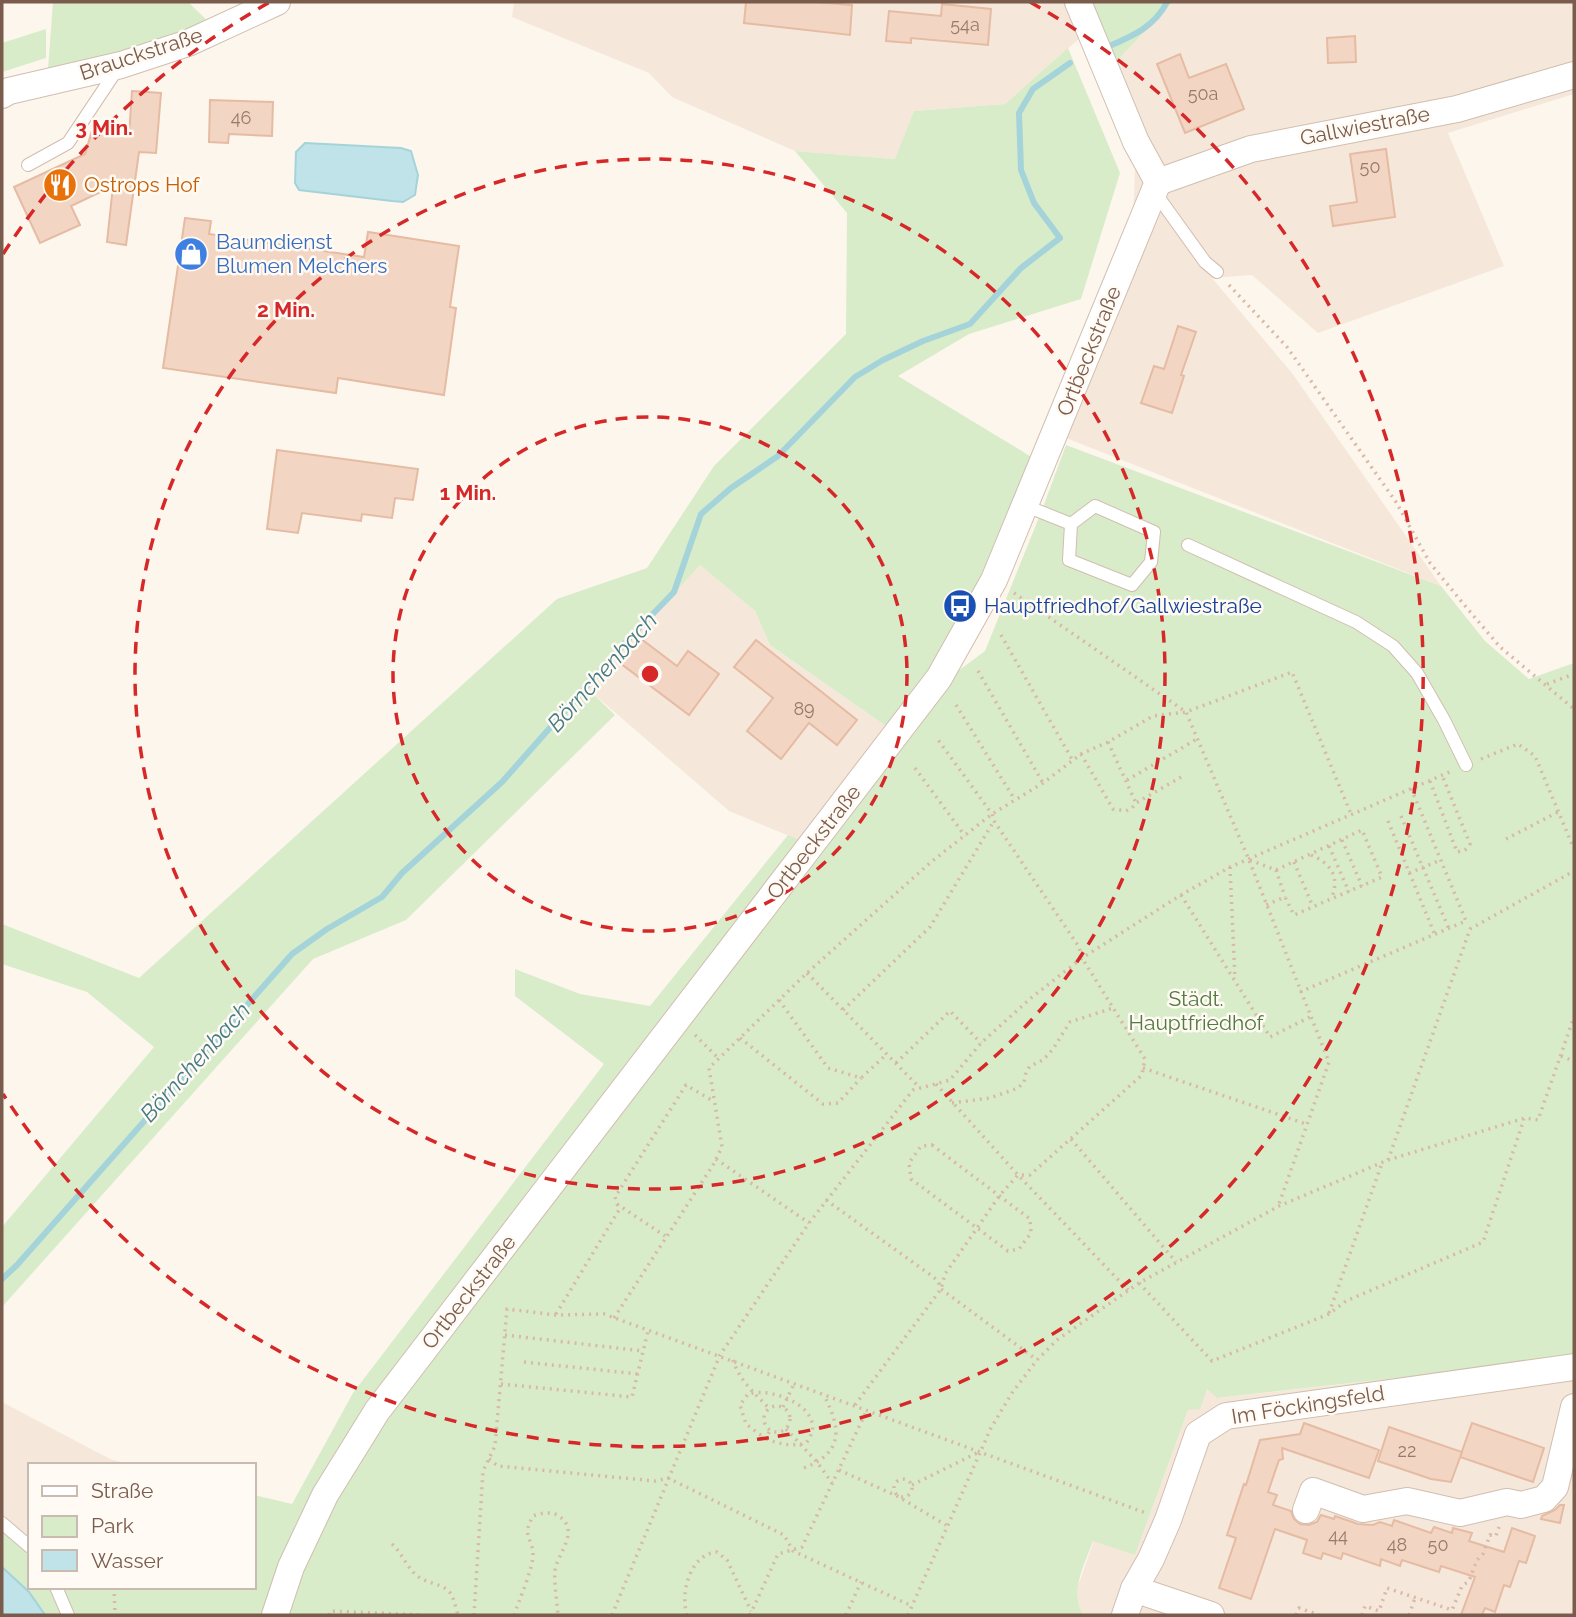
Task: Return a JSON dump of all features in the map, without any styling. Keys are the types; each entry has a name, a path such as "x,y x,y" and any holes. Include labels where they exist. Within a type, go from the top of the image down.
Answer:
{"street":[{"name":"Brauckstraße","path":"2,94 121,65 188,43 277,2"},
{"path":"1078,2 1156,186"},
{"name":"Gallwiestraße","path":"1156,186 1251,149 1457,109 1574,75"},
{"name":"Ortbeckstraße","path":"275,1615 291,1567 326,1495 377,1411 939,678 994,580 1156,186"},
{"name":"Im Föckingsfeld","path":"1125,1615 1134,1589 1168,1520 1198,1434 1226,1416 1574,1367"},
{"path":"1306,1510 1313,1491 1363,1509 1407,1500 1461,1513 1507,1502 1521,1505 1544,1499 1555,1486 1574,1407"},
{"path":"1134,1589 1211,1615"}],"lane":[{"path":"28,165 68,143 121,65"},
{"path":"1156,186 1205,262 1217,272"},
{"path":"1026,506 1071,524"},
{"path":"1095,506 1154,532 1151,562 1132,585 1069,560 1071,524 1095,506"},
{"path":"1188,545 1356,622 1393,646 1417,673 1466,765"},
{"path":"2,1523 28,1544"},
{"path":"57,1589 68,1615"}],"path":[{"path":"1217,272 1287,347 1396,502 1430,563 1500,647 1574,709"},
{"path":"994,580 1186,712 1249,860 1329,1062 1279,1206"},
{"path":"1001,635 1073,761"},
{"path":"978,671 1043,783"},
{"path":"614,1318 722,1147 709,1068 807,973 931,862 992,814 1043,783 1081,754 1153,716 1186,712 1292,672 1351,814"},
{"path":"1546,684 1574,674"},
{"path":"956,705 1015,800"},
{"path":"855,1405 941,1289 945,1274 1000,1195 1018,1175 1030,1175 1142,1075 1145,1059 1082,958 1079,947 994,821 992,814 936,737"},
{"path":"1127,780 1188,746 1197,738"},
{"path":"1108,742 1136,803"},
{"path":"612,1615 720,1355 809,1223 913,1090 950,1080 981,1043 1031,998 1082,958 1181,895 1230,867 1518,744 1535,756 1574,849"},
{"path":"1081,754 1113,809 1126,811 1181,777"},
{"path":"915,768 965,836"},
{"path":"1430,780 1457,852 1465,850 1470,844 1442,775"},
{"path":"1411,789 1470,929"},
{"path":"1506,839 1558,813"},
{"path":"1401,816 1449,929"},
{"path":"843,1010 930,927 994,821"},
{"path":"1388,821 1435,935"},
{"path":"1249,860 1276,870 1362,830 1382,877 1294,915 1276,870"},
{"path":"1342,840 1362,886"},
{"path":"1329,846 1349,892"},
{"path":"1310,854 1328,864 1335,874 1335,890 1331,899"},
{"path":"1409,873 1441,860"},
{"path":"1294,862 1313,907"},
{"path":"1230,867 1235,982"},
{"path":"1388,1160 1470,929 1574,871"},
{"path":"1181,895 1270,1038 1310,1017"},
{"path":"1266,905 1286,897"},
{"path":"1300,992 1466,921"},
{"path":"807,973 920,1088"},
{"path":"779,1000 828,1068 861,1078"},
{"path":"952,1103 990,1098 1018,1087 1024,1082 1030,1066 1043,1060 1053,1049 1070,1022 1113,1007"},
{"path":"896,1063 950,1011 981,1043"},
{"path":"908,1615 979,1452 1012,1393 1037,1360 1057,1340 1139,1283 1279,1206 1388,1160 1525,1118 1538,1120 1574,1017"},
{"path":"677,1021 718,1058"},
{"path":"740,1038 823,1104 838,1103 887,1054"},
{"path":"1561,1056 1574,1061"},
{"path":"1143,1068 1306,1124"},
{"path":"936,1084 1128,1290"},
{"path":"556,1315 619,1210 615,1197 686,1085 713,1101"},
{"path":"1139,1283 1212,1362 1329,1314 1346,1301 1483,1241 1525,1118"},
{"path":"1071,1139 1176,1262"},
{"path":"932,1144 1000,1195 1030,1219 1031,1233 1019,1249 1008,1251 976,1228 911,1179 909,1163 920,1146 932,1144"},
{"path":"716,1159 809,1223"},
{"path":"1329,1314 1382,1163"},
{"path":"826,1200 932,1276 941,1289 1037,1360"},
{"path":"617,1203 665,1236"},
{"path":"474,1615 482,1471 495,1446 508,1309 556,1315 604,1314 1168,1520"},
{"path":"501,1384 632,1397 648,1331"},
{"path":"505,1335 643,1351"},
{"path":"733,1360 736,1370 769,1408"},
{"path":"524,1363 638,1374"},
{"path":"783,1407 794,1384"},
{"path":"754,1392 787,1398 805,1409 814,1429 807,1443 784,1446 751,1430 740,1405 744,1398 754,1392"},
{"path":"804,1468 831,1451 837,1433 835,1418 824,1395"},
{"path":"773,1406 783,1407 790,1419 785,1428 777,1432 770,1430 763,1417 773,1406"},
{"path":"751,1613 778,1555 802,1546 867,1410"},
{"path":"785,1428 817,1462 832,1483"},
{"path":"766,1439 770,1430"},
{"path":"912,1485 979,1452"},
{"path":"489,1459 498,1466 655,1481 668,1478 784,1535 793,1551 912,1606"},
{"path":"838,1469 897,1496 946,1525"},
{"path":"897,1480 908,1480 912,1491 908,1496 897,1496 893,1491 897,1480"},
{"path":"1362,1615 1365,1606 1379,1611 1387,1588 1451,1613 1462,1586 1469,1581 1476,1560 1483,1554 1490,1535 1496,1536 1507,1502"},
{"path":"514,1615 533,1556 529,1543 529,1523 533,1516 551,1513 558,1515 565,1522 569,1535 555,1573 558,1615"},
{"path":"392,1544 399,1550 407,1566 423,1581 444,1588 450,1593 458,1615"},
{"path":"687,1615 683,1600 689,1577 696,1564 710,1553 718,1552 727,1560 751,1613"},
{"path":"846,1615 861,1582"},
{"path":"114,1589 115,1615"},
{"path":"1409,1615 1415,1598"},
{"path":"1296,1615 1299,1608 1319,1615"},
{"path":"329,1615 330,1611 421,1615"}],"shaded area":[{"path":"514,2 1078,2 1090,29 1005,104 914,111 896,159 795,151 672,97 649,73 512,17"},
{"path":"1173,2 1574,2 1574,94 1448,133 1504,266 1318,333 1252,275 1212,278 1292,373 1441,586 1056,434 1132,247 1136,142 1108,70"},
{"path":"700,565 755,611 770,645 893,731 804,842 729,811 588,689"},
{"path":"1574,1358 1574,1615 1083,1615 1080,1611 1078,1586 1094,1540 1135,1555 1188,1410 1207,1389 1218,1398"},
{"path":"2,1402 110,1459 124,1463 28,1463 28,1538 2,1518"}],"green space":[{"path":"53,2 188,2 216,29 47,82"},
{"path":"1078,2 1173,2 1108,70"},
{"path":"46,29 46,58 2,72 2,43"},
{"path":"1068,48 1120,173 1081,299 969,334 898,376 1043,464 1026,506 893,731 770,645 755,611 700,565 588,689 615,715 406,920 313,959 2,1307 2,1227 154,1047 87,992 2,964 2,924 139,978 557,599 647,568 714,466 846,334 847,213 795,151 895,159 914,111 1005,104"},
{"name":"Städt. Hauptfriedhof","path":"1066,445 1441,586 1485,641 1529,679 1574,663 1574,1358 1217,1398 1207,1389 1200,1409 1188,1410 1135,1555 1093,1541 1078,1587 1079,1606 1083,1615 2,1615 2,1528 18,1542 28,1557 28,1589 256,1589 256,1495 292,1504 353,1393 604,1064 515,996 515,969 580,994 650,1006 788,835 804,842 943,682 985,651"}],"water":[{"path":"305,143 401,148 411,151 418,175 415,195 403,202 299,190 295,183 296,152"},
{"path":"2,1567 29,1592 45,1615 2,1615"}],"building":[{"path":"746,2 852,5 850,35 744,23"},
{"path":"942,4 991,9 988,45 911,38 911,43 886,41 889,11 941,16"},
{"path":"1355,36 1356,62 1328,63 1327,38"},
{"path":"1180,54 1189,78 1226,64 1244,109 1185,133 1157,64"},
{"path":"132,91 161,93 156,153 139,152 126,245 107,242 113,186 71,206 80,225 40,243 14,187 85,154 94,124 129,135"},
{"path":"210,100 273,102 272,136 229,134 228,143 209,142"},
{"path":"1386,149 1395,217 1333,226 1330,206 1357,202 1350,154"},
{"path":"185,218 211,221 209,234 364,257 368,232 459,246 450,307 456,308 444,395 338,378 336,393 163,368"},
{"path":"1178,326 1196,332 1181,375 1184,376 1172,413 1141,403 1154,366 1164,369"},
{"path":"277,450 418,469 413,500 395,498 392,518 362,514 361,521 302,513 298,533 267,529"},
{"path":"640,638 677,666 688,651 719,674 689,715 620,663"},
{"path":"756,640 857,720 837,745 809,723 781,759 747,731 773,698 734,667"},
{"path":"1304,1423 1379,1450 1369,1478 1282,1448 1283,1459 1279,1460 1268,1492 1277,1495 1273,1505 1291,1511 1300,1524 1317,1522 1321,1515 1334,1519 1335,1516 1358,1524 1373,1525 1380,1522 1392,1526 1394,1520 1431,1533 1434,1527 1452,1533 1453,1528 1472,1533 1469,1541 1504,1552 1512,1528 1535,1536 1526,1563 1519,1561 1510,1587 1504,1585 1495,1612 1485,1608 1482,1615 1461,1615 1475,1577 1441,1566 1439,1572 1402,1560 1400,1566 1381,1559 1380,1566 1343,1553 1341,1559 1323,1553 1321,1559 1303,1553 1307,1540 1275,1529 1251,1599 1219,1588 1236,1538 1227,1535 1260,1440 1300,1434"},
{"path":"1472,1423 1544,1448 1533,1482 1460,1457"},
{"path":"1389,1427 1462,1452 1451,1482 1431,1479 1378,1461"},
{"path":"1564,1505 1560,1523 1541,1519 1542,1516"}],"waterway":[{"path":"1105,48 1148,25 1167,2"},
{"name":"Börnchenbach","path":"2,1279 292,954 327,929 382,897 402,873 502,782 674,592 701,514 731,488 778,456 855,377 923,341 970,324 1021,268 1060,238 1034,203 1021,170 1019,113 1033,89 1070,63"}],"place":[{"name":"Ostrops Hof","path":"60,185"},
{"name":"Baumdienst Blumen Melchers","path":"191,254"},
{"name":"Hauptfriedhof/Gallwiestraße","path":"960,606"}]}
